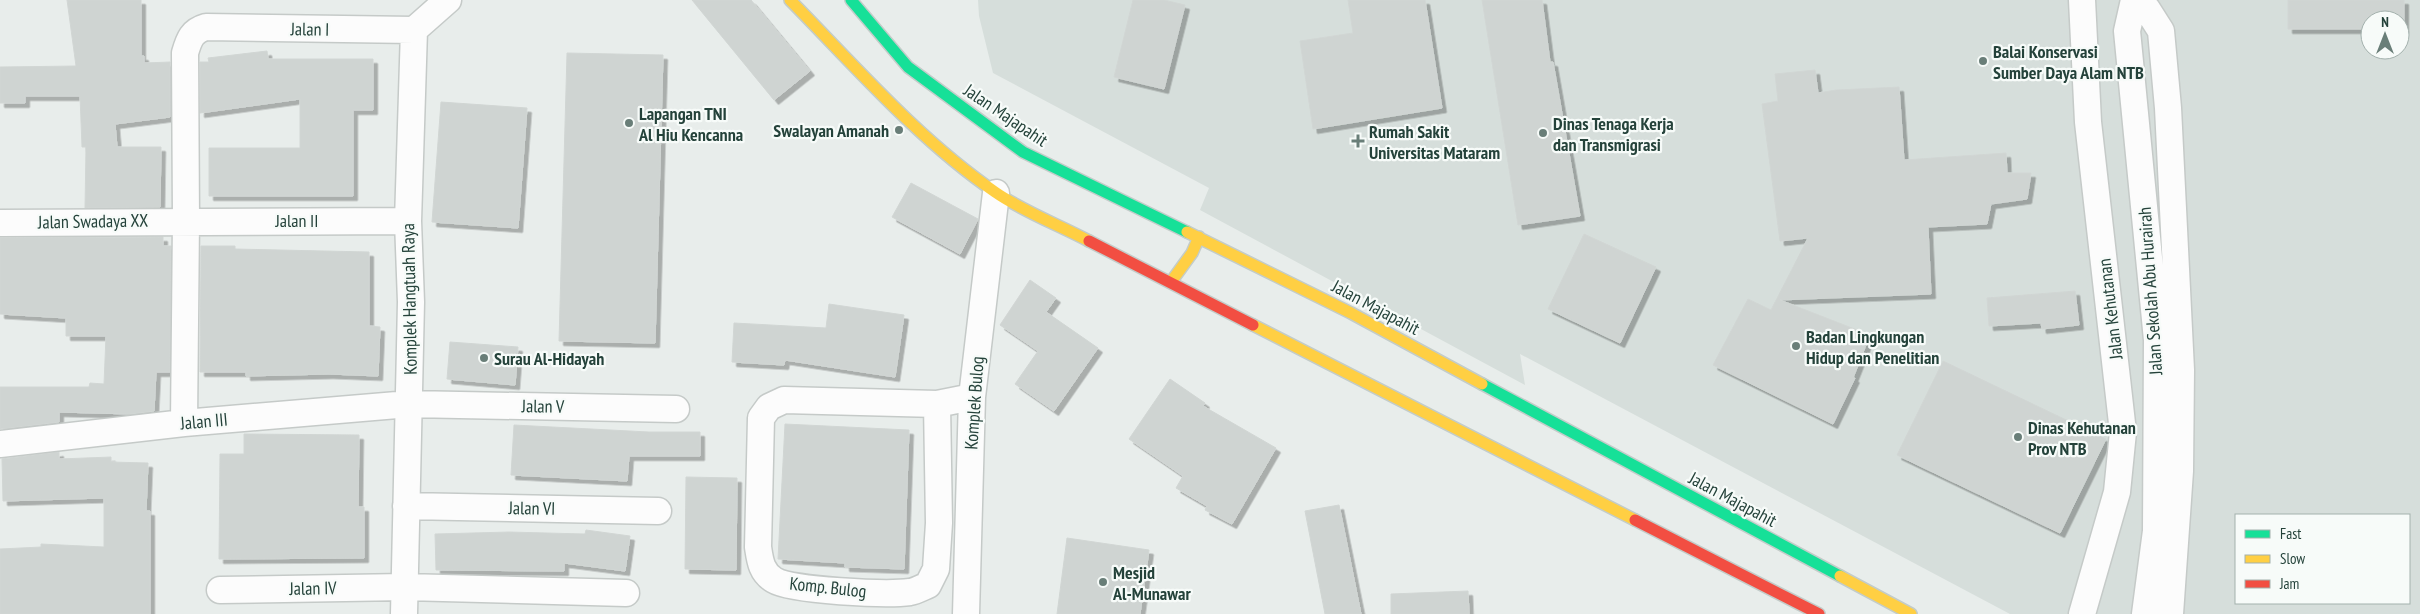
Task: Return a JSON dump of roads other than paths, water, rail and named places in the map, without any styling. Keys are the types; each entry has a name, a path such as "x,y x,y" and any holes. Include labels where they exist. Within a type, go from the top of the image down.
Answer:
{"main road":[{"path":"790,0 909,121 950,158 996,193 1819,614"},
{"name":"Jalan Majapahit","path":"851,0 908,67 1023,152 1351,313 1911,614"},
{"path":"1171,282 1192,253 1199,237"}],"street":[{"path":"414,30 448,0"},
{"name":"Jalan Kehutanan","path":"2082,0 2088,122 2123,432 2117,492 2082,614"},
{"path":"2136,0 2147,9 2161,31 2174,209 2182,428 2170,614"},
{"name":"Jalan Sekolah Abu Hurairah","path":"2136,0 2127,31 2157,340 2156,531 2145,614"},
{"name":"Jalan I","path":"186,220 185,53 190,38 196,30 206,27 414,30"},
{"name":"Komplek Hangtuah Raya","path":"404,614 411,302 408,221 414,30"},
{"name":"Komplek Bulog","path":"966,614 972,397 996,193"},
{"path":"184,423 186,220"},
{"name":"Jalan II","path":"186,220 408,221"},
{"name":"Jalan Swadaya XX","path":"0,223 186,220"},
{"name":"Komp. Bulog","path":"937,404 939,522 936,569 928,585 912,592 884,593 795,587 774,581 761,565 758,547 761,418 770,407 784,400 937,404 972,397"},
{"name":"Jalan III","path":"0,444 184,423 409,404"},
{"name":"Jalan V","path":"409,404 676,409"},
{"name":"Jalan VI","path":"406,506 658,511"},
{"name":"Jalan IV","path":"220,590 405,587 626,593"}],"place":[{"name":"Balai Konservasi Sumber Daya Alam NTB","path":"1983,61"},
{"name":"Lapangan TNI Al Hiu Kencanna","path":"629,123"},
{"name":"Swalayan Amanah","path":"899,130"},
{"name":"Dinas Tenaga Kerja dan Transmigrasi","path":"1543,133"},
{"name":"Rumah Sakit Universitas Mataram","path":"1358,141"},
{"name":"Badan Lingkungan Hidup dan Penelitian","path":"1796,346"},
{"name":"Surau Al-Hidayah","path":"484,358"},
{"name":"Dinas Kehutanan Prov NTB","path":"2018,437"},
{"name":"Mesjid Al-Munawar","path":"1103,582"}]}
